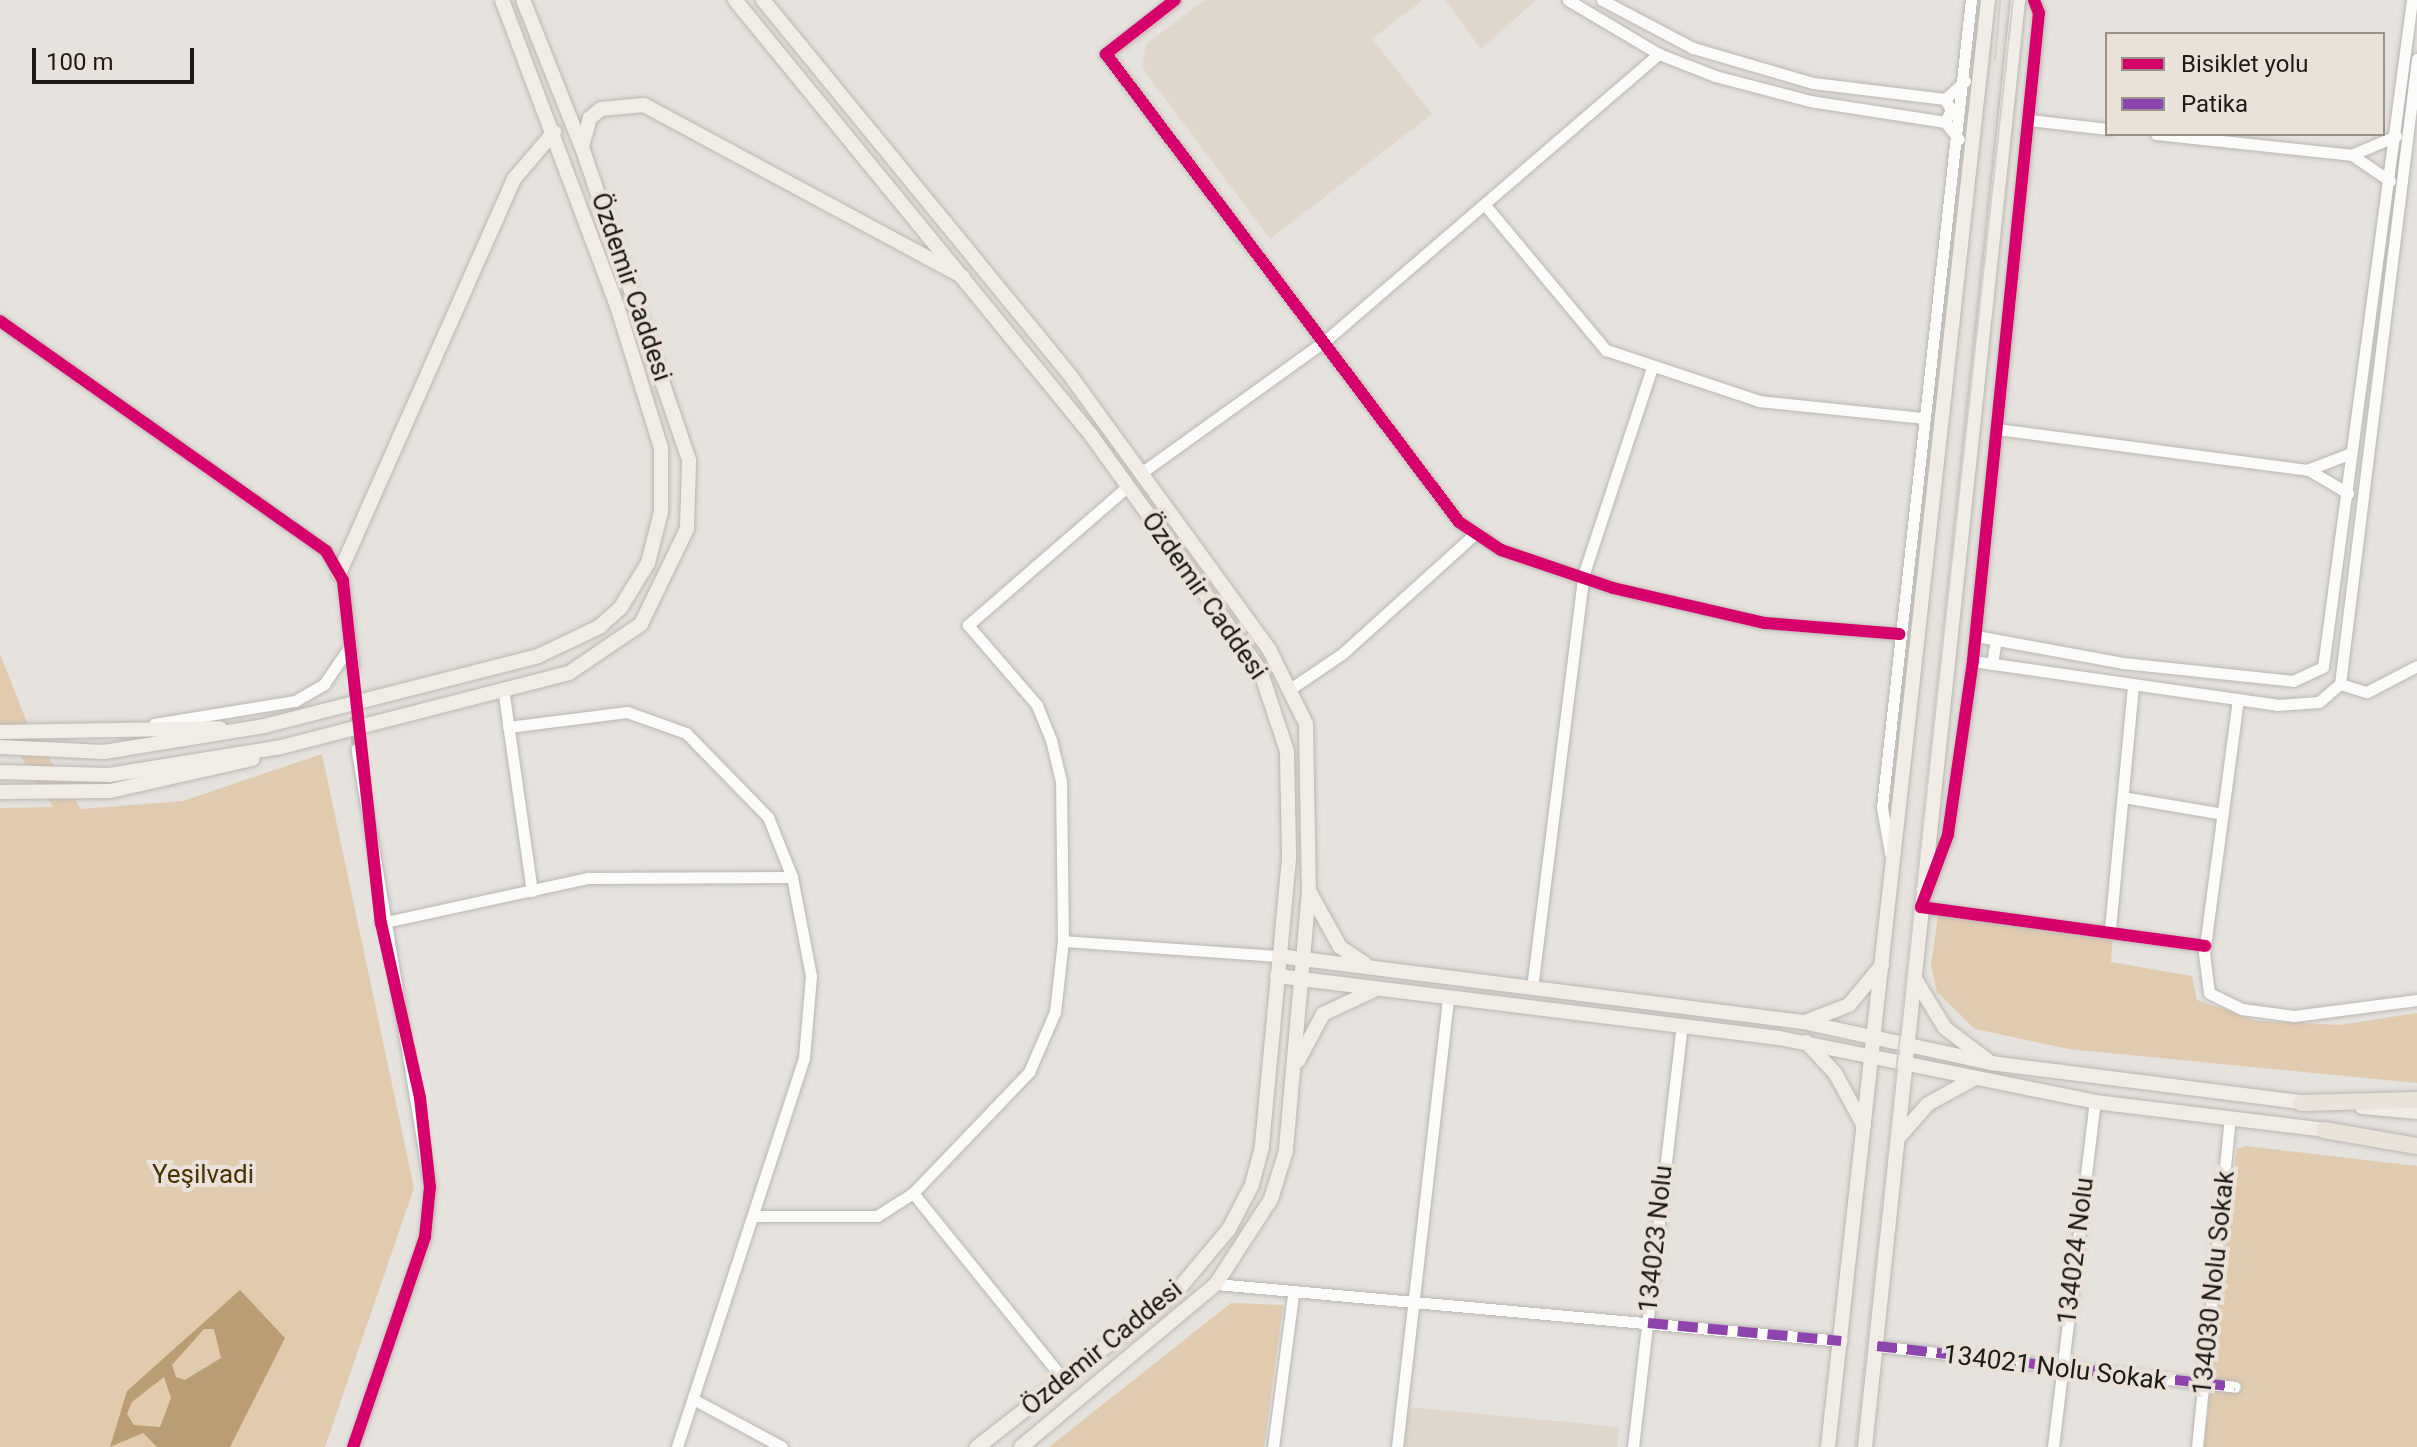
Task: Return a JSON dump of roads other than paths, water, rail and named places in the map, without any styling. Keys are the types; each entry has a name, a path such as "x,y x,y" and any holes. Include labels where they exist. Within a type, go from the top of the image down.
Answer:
{"highway":[{"path":"2301,1103 2417,1100"},
{"path":"2324,1130 2417,1146"}],"main road":[{"name":"Özdemir Caddesi","path":"0,747 104,752 264,726 538,656 599,627 648,563 661,512 661,448 554,132 502,0"},
{"name":"Özdemir Caddesi","path":"0,772 109,775 281,747 569,673 614,649 641,624 687,529 689,460 582,148 523,0"},
{"name":"Özdemir Caddesi","path":"735,0 854,153 971,281 1260,670 1276,705 1292,803 1262,1147 1252,1185 1229,1229 1177,1291 977,1447"},
{"name":"Özdemir Caddesi","path":"763,0 1141,473 1293,687 1311,764 1309,891 1295,1069 1286,1151 1271,1199 1216,1284 1021,1447"},
{"path":"1828,1447 1894,874 1988,0"},
{"path":"1865,1447 2018,0"},
{"path":"582,148 590,118 601,109 644,105 971,281"},
{"path":"339,574 514,179 554,132"},
{"path":"0,732 90,734 264,726"},
{"path":"0,792 110,791 227,770 281,747"},
{"path":"1309,891 1340,947 1369,966"},
{"path":"1279,956 1803,1022 1991,1063 2301,1103 2417,1112"},
{"path":"1803,1022 1849,1005 1884,961"},
{"path":"1277,976 1681,1030 1805,1042 2095,1102 2417,1138"},
{"path":"1914,977 1945,1028 1991,1063"},
{"path":"1295,1069 1323,1014 1375,989"},
{"path":"1805,1042 1835,1073 1865,1127"},
{"path":"1898,1138 1928,1104 1975,1078"}],"street":[{"path":"1175,0 1106,54 1326,340 1459,522 1501,550 1583,576 1765,623 1900,634"},
{"path":"1568,0 1659,54 1776,94 1945,122 1959,139"},
{"path":"1602,0 1667,37 1749,67 1846,89 1945,99 1965,81"},
{"path":"1894,874 1882,807 1924,418 1959,139 1971,0"},
{"path":"2034,0 2029,120 1973,661 1948,835 1921,907 2110,929 2205,946"},
{"path":"1976,636 2123,663 2306,678 2323,667 2412,0"},
{"path":"1141,473 1326,340 1659,54"},
{"path":"1973,661 2133,685 2302,705 2319,702 2340,684 2417,59"},
{"path":"1945,99 1951,110 1945,122"},
{"path":"2029,120 2105,129"},
{"path":"2175,136 2351,155 2390,181"},
{"path":"2351,155 2396,136"},
{"path":"1485,205 1594,341 1652,367 1759,401 1924,418"},
{"path":"0,321 314,542 339,574 353,667"},
{"path":"1532,988 1583,576 1652,367"},
{"path":"1997,429 2307,470 2348,493"},
{"path":"2307,470 2351,453"},
{"path":"757,1216 877,1216 913,1193 1035,1062 1055,1012 1063,941 1061,781 1051,740 1037,705 968,625 1127,487"},
{"path":"1293,687 1343,653 1476,533"},
{"path":"1992,664 1996,640"},
{"path":"90,734 295,701 324,684 351,645"},
{"path":"2340,684 2367,692 2417,666"},
{"path":"2110,929 2133,685"},
{"path":"503,688 532,891"},
{"path":"2238,699 2205,946 2209,993 2242,1009 2294,1016 2417,1000"},
{"path":"508,727 627,712 686,733 768,817 792,877 811,976 804,1058 757,1216 677,1447"},
{"path":"353,1447 429,1211 420,1098 381,923 357,749"},
{"path":"2123,797 2223,814"},
{"path":"381,923 588,878 792,877"},
{"path":"1063,941 1279,956"},
{"path":"1397,1447 1448,999"},
{"name":"134023 Nolu","path":"1633,1447 1681,1030"},
{"name":"134024 Nolu","path":"2053,1447 2095,1102"},
{"name":"134030 Nolu Sokak","path":"2197,1447 2230,1119"},
{"path":"913,1193 1064,1380"},
{"path":"1216,1284 1413,1307 1648,1323 1841,1341"},
{"path":"1273,1447 1293,1295"},
{"name":"134021 Nolu Sokak","path":"1877,1346 2060,1371 2235,1387"},
{"path":"693,1399 782,1447"}],"tunnel":[{"path":"353,667 357,749"}],"tram line":[{"path":"1995,60 2000,0"},
{"path":"1855,1447 2013,0"}],"park label":[{"name":"Yeşilvadi","path":"203,1175"}]}
